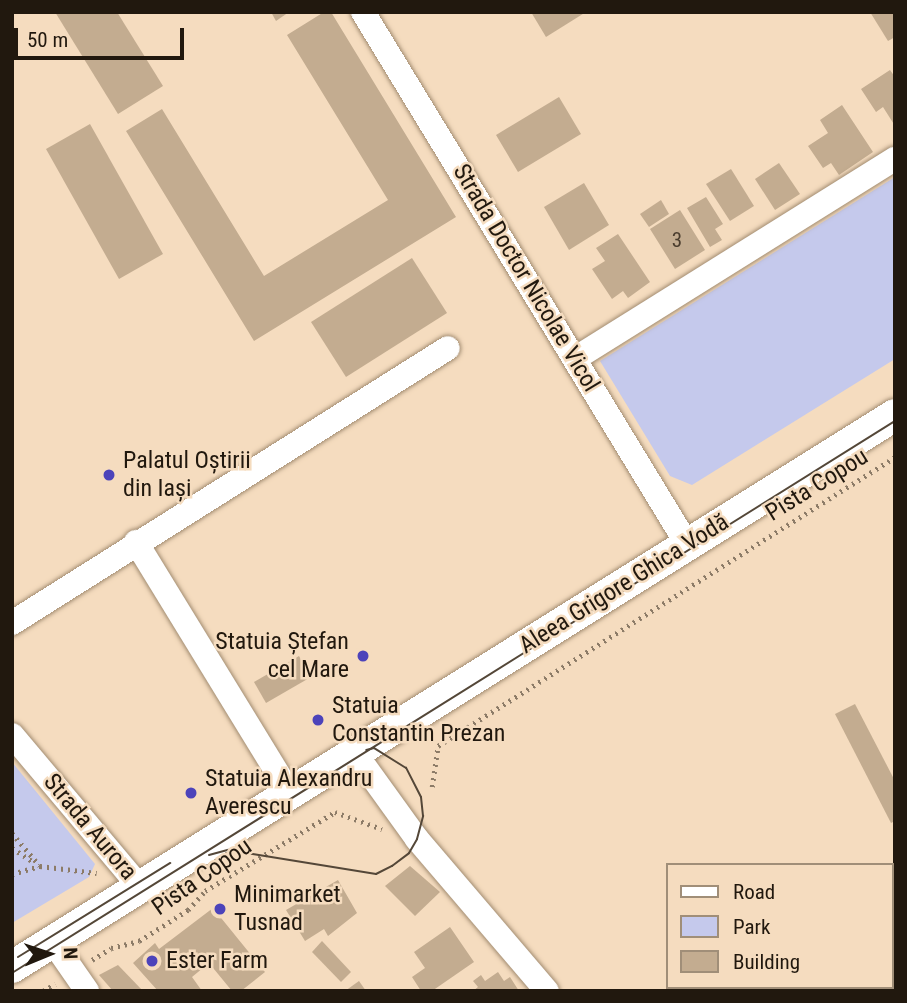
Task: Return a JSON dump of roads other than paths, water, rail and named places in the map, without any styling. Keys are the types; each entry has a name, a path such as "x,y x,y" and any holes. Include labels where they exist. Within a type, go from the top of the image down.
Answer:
{"main road":[{"name":"Aleea Grigore Ghica Vodă","path":"12,967 895,415"}],"street":[{"name":"Strada Doctor Nicolae Vicol","path":"363,12 687,544"},
{"path":"576,358 895,159"},
{"path":"12,623 136,542 448,348"},
{"path":"136,542 290,793"},
{"name":"Strada Aurora","path":"12,735 140,887"},
{"path":"355,753 418,839 547,991"},
{"path":"895,894 895,903"},
{"path":"53,942 80,982"}],"tram line":[{"path":"12,973 895,421"},
{"path":"209,855 228,850 376,874 392,866 409,853 417,839 423,816 421,797 406,768 374,748 366,750"},
{"path":"18,957 170,863"}],"place":[{"name":"Palatul Oștirii din Iași","path":"109,475"},
{"name":"Statuia Ștefan cel Mare","path":"363,656"},
{"name":"Statuia Constantin Prezan","path":"318,720"},
{"name":"Statuia Alexandru Averescu","path":"191,793"},
{"name":"Minimarket Tusnad","path":"220,909"},
{"name":"Ester Farm","path":"152,961"}]}
